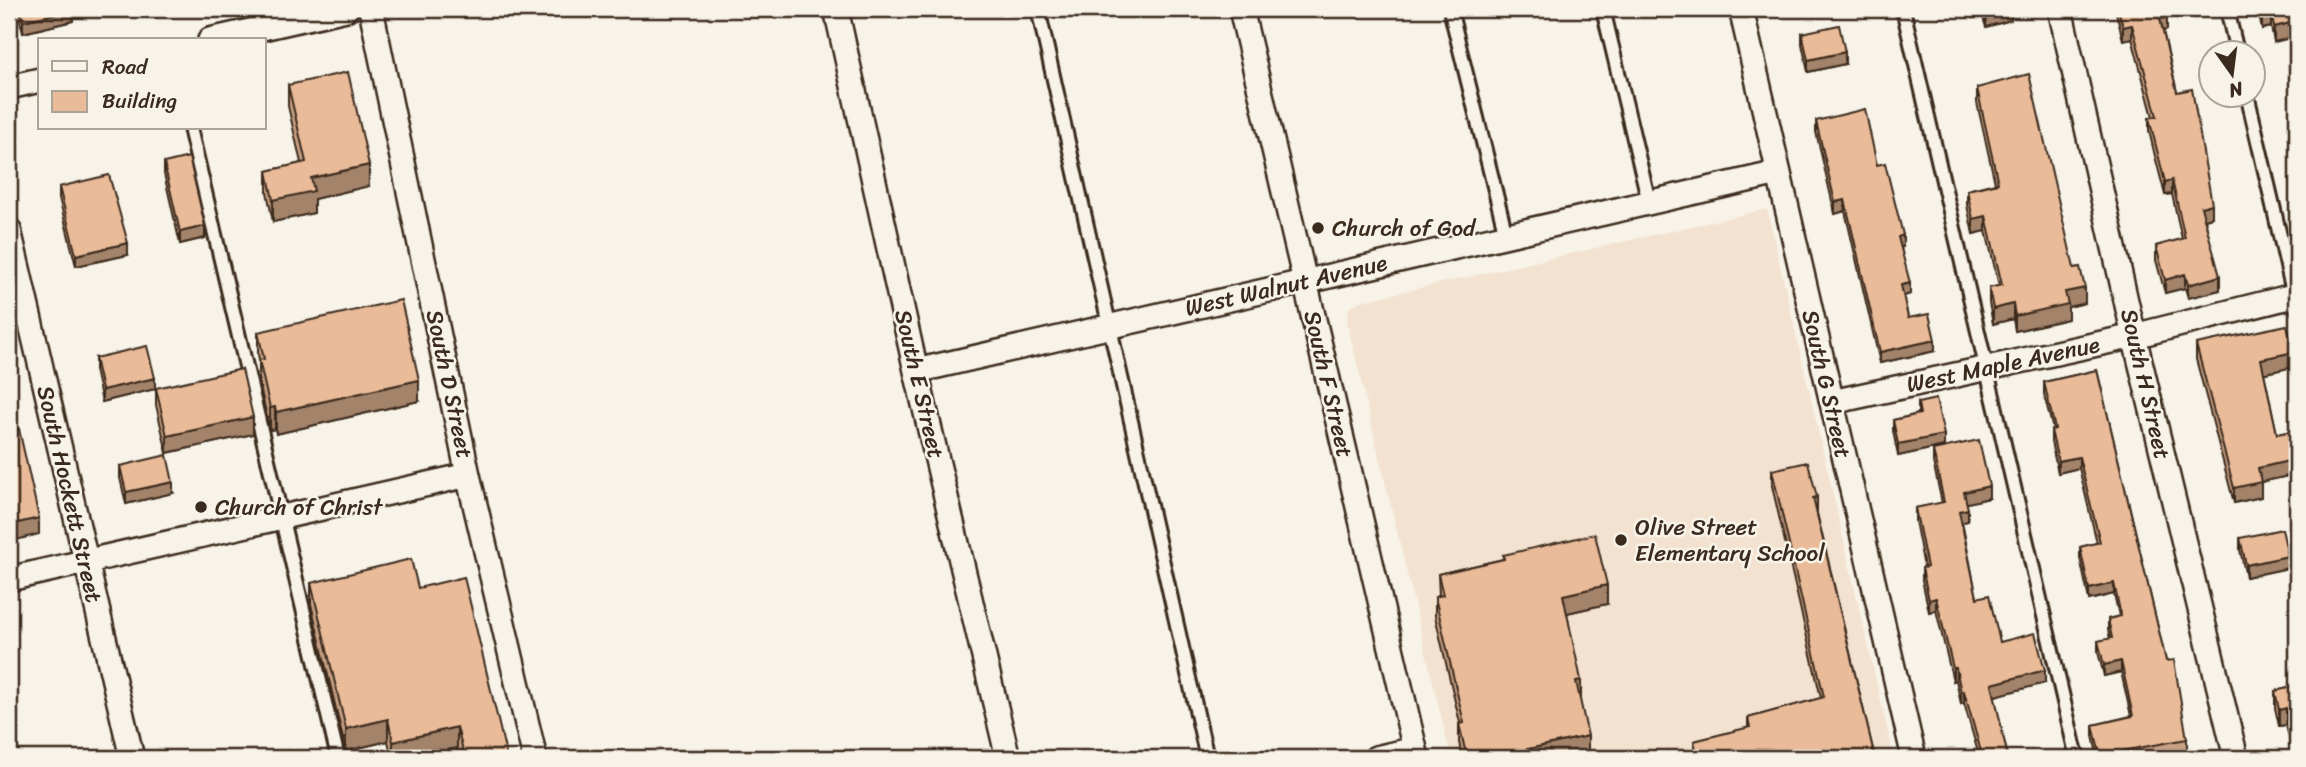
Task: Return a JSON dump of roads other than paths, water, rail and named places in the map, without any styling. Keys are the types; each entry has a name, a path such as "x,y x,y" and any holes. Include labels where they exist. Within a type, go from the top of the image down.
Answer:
{"street":[{"path":"219,38 346,9"},
{"name":"South D Street","path":"371,9 468,475 535,758"},
{"name":"South E Street","path":"836,9 916,371 1008,758"},
{"name":"South F Street","path":"1241,9 1416,754"},
{"name":"South G Street","path":"1741,9 1914,758"},
{"name":"South H Street","path":"2060,9 2134,336 2236,758"},
{"path":"9,87 38,80"},
{"name":"West Walnut Avenue","path":"916,371 1778,173"},
{"name":"South Hockett Street","path":"9,230 132,758"},
{"name":"West Maple Avenue","path":"1832,402 2296,300"},
{"path":"9,579 84,559 468,475"},
{"path":"1376,758 1416,754"}],"lane":[{"path":"1038,9 1207,758"},
{"path":"1450,9 1506,235"},
{"path":"1603,9 1649,202"},
{"path":"1903,9 2077,758"},
{"path":"2227,9 2234,38"},
{"path":"2250,108 2296,300"},
{"path":"190,130 338,758"}],"place":[{"name":"Church of God","path":"1318,228"},
{"name":"Church of Christ","path":"201,507"},
{"name":"Olive Street Elementary School","path":"1621,540"}]}
